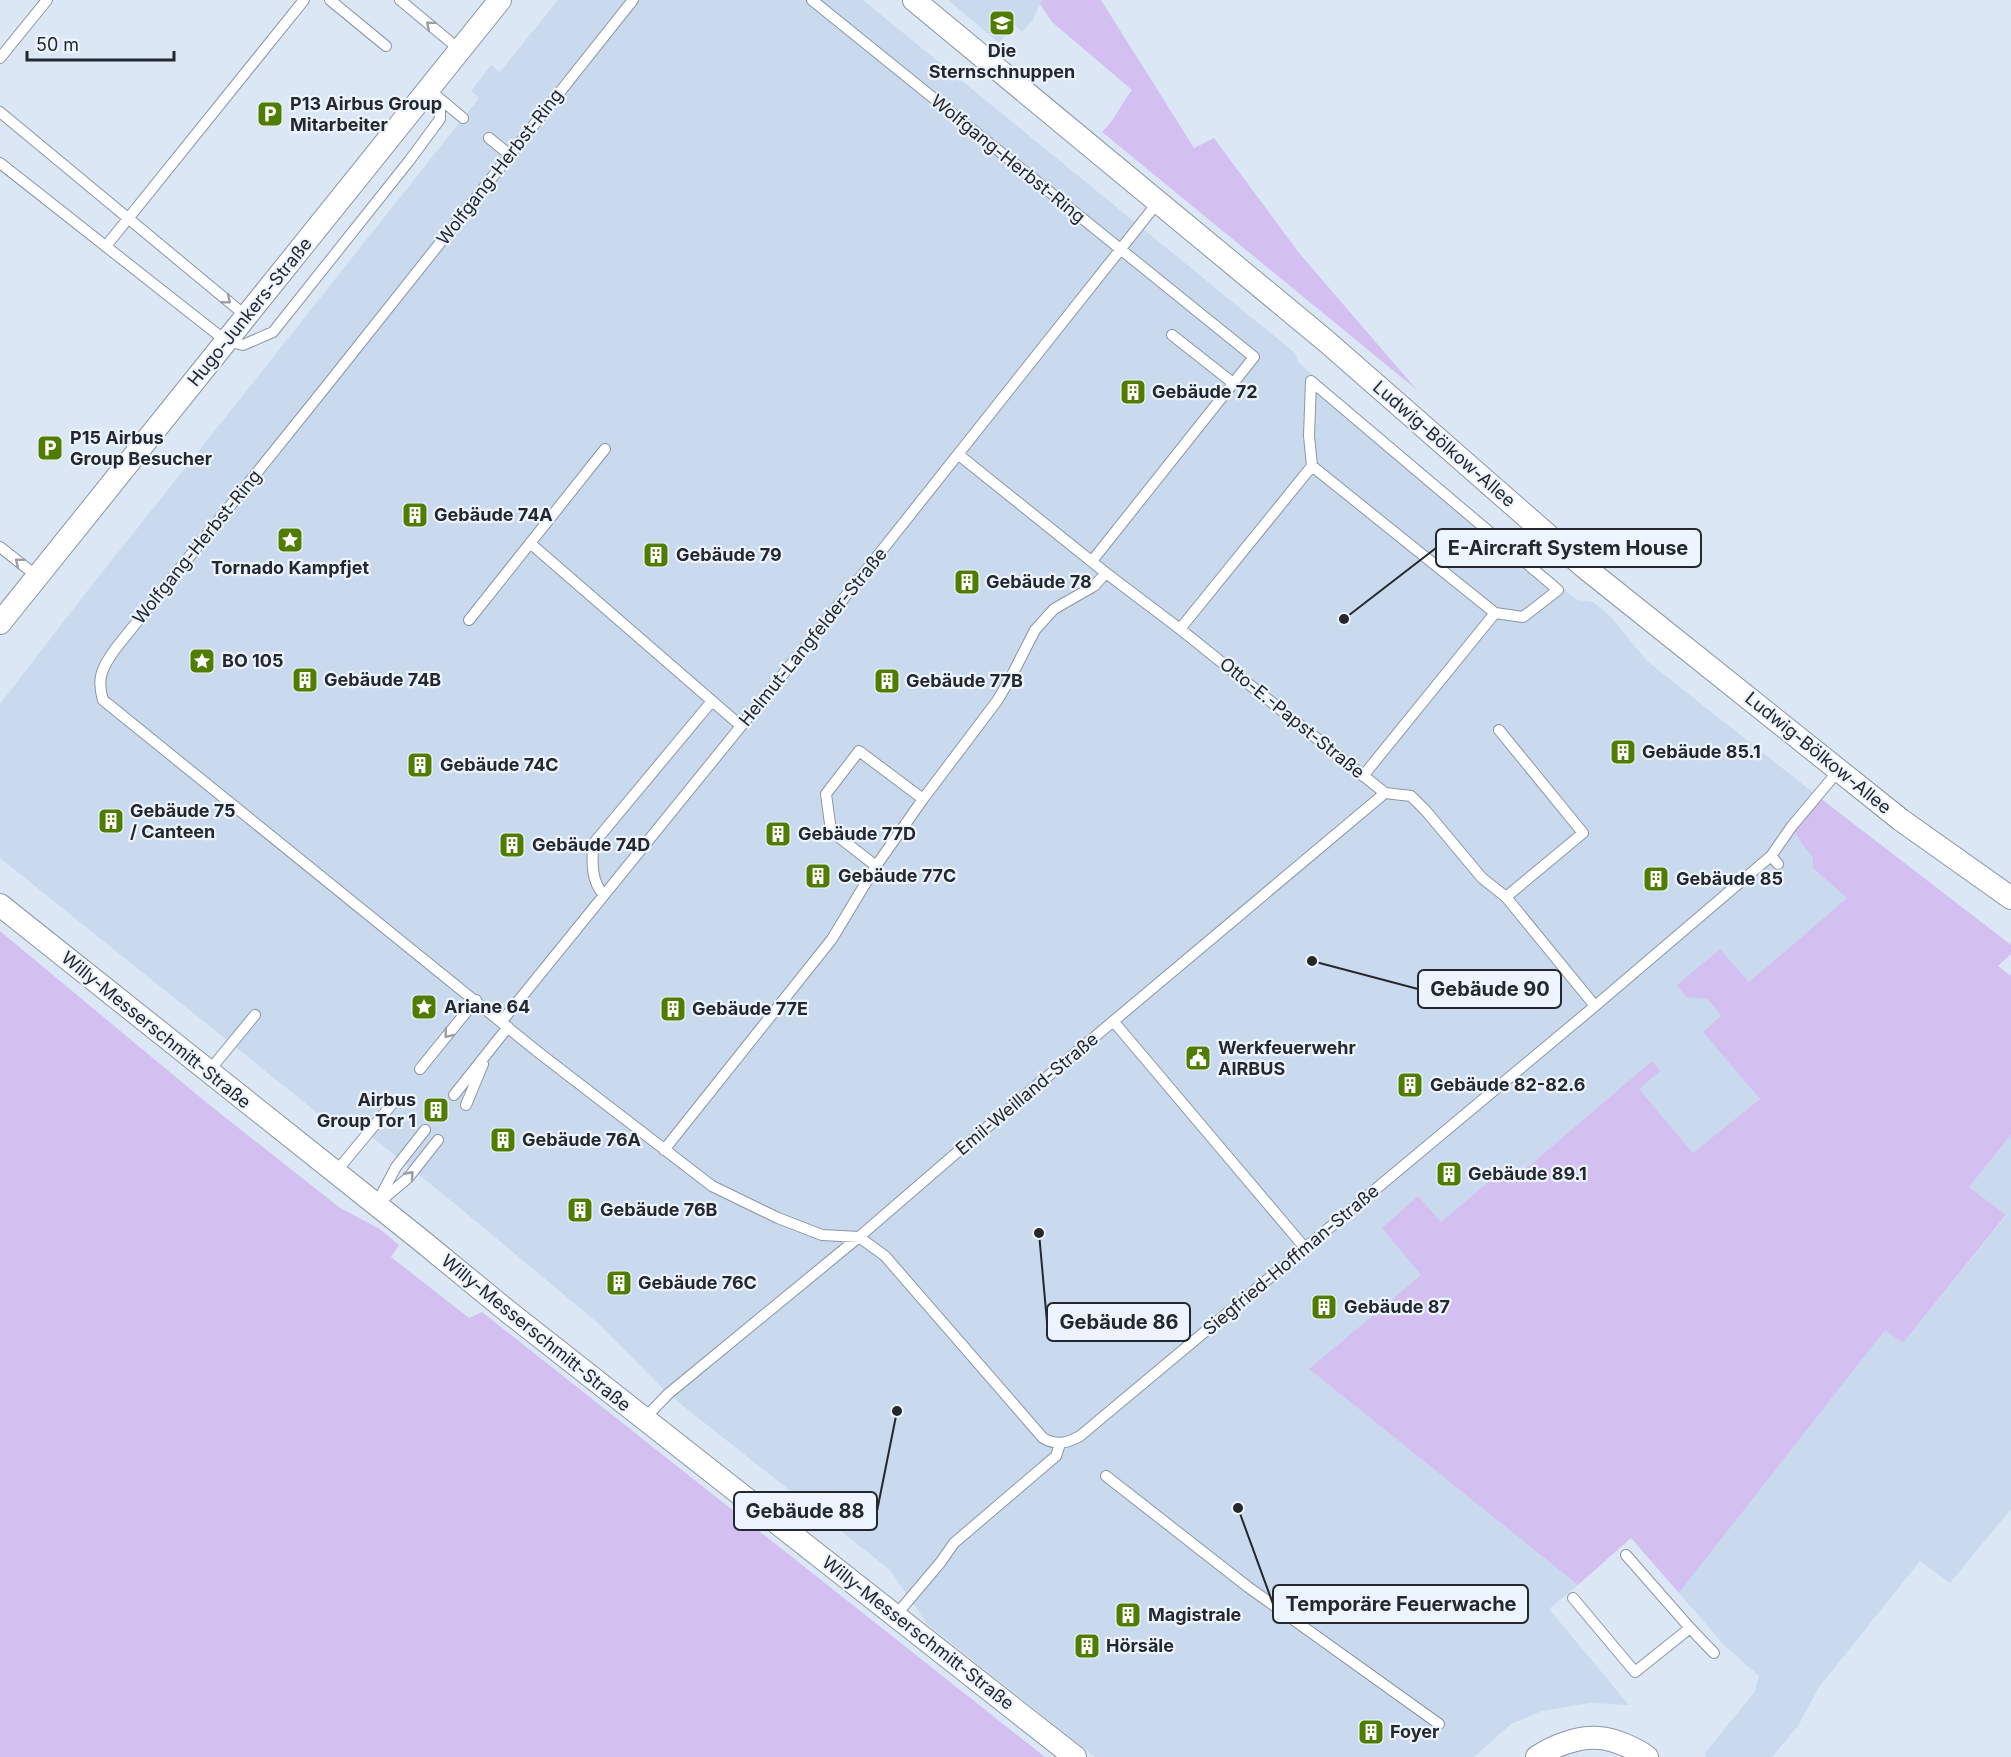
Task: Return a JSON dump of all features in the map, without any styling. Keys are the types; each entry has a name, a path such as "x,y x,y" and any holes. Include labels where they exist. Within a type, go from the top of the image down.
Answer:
{"street":[{"name":"Hugo-Junkers-Straße","path":"0,623 246,316 434,94 459,50 500,0"},
{"name":"Ludwig-Bölkow-Allee","path":"914,0 1326,341 1584,566 1901,820 2011,898"},
{"name":"Willy-Messerschmitt-Straße","path":"0,905 506,1310 1075,1757"},
{"path":"1537,1757 1572,1741 1599,1738 1620,1744 1647,1757"}],"lane":[{"path":"0,58 47,0"},
{"path":"106,246 304,0"},
{"path":"330,0 386,45"},
{"path":"400,0 459,50"},
{"name":"Wolfgang-Herbst-Ring","path":"633,0 116,648 103,666 99,686 103,700 505,1024 712,1186 778,1218 822,1235 859,1237"},
{"name":"Wolfgang-Herbst-Ring","path":"812,0 1254,357 1233,383"},
{"path":"434,94 463,118"},
{"path":"0,163 226,341 243,345 273,332 409,161 440,119 434,94"},
{"path":"0,112 246,316"},
{"path":"489,138 510,155"},
{"name":"Helmut-Langfelder-Straße","path":"453,1095 487,1053 505,1024 604,895 1158,202"},
{"path":"1092,561 1233,383 1173,335"},
{"path":"1180,628 1312,466 1309,436 1311,381 1558,590 1523,617 1495,613 1312,466"},
{"path":"469,620 606,449"},
{"name":"Otto-E.-Papst-Straße","path":"958,455 1106,573 1180,628 1385,794 1411,796 1482,878 1506,897 1595,1006"},
{"path":"530,543 741,726"},
{"path":"0,547 38,577"},
{"path":"664,1150 831,939 876,866 997,701 1042,620 1054,609 1094,586 1106,573"},
{"path":"1363,776 1495,613"},
{"path":"604,895 596,887 592,861 593,844 712,701"},
{"path":"1499,730 1583,832 1506,897"},
{"path":"876,866 831,831 826,794 859,751 923,799"},
{"name":"Siegfried-Hoffman-Straße","path":"896,1615 954,1543 1056,1456 1060,1444 1080,1436 1595,1006 1774,860 1792,826 1839,770"},
{"name":"Emil-Weilland-Straße","path":"644,1419 668,1394 859,1237 1385,794"},
{"path":"420,1068 476,1000"},
{"path":"209,1071 255,1015"},
{"path":"1114,1022 1305,1248"},
{"path":"466,1105 487,1053"},
{"path":"335,1173 392,1104"},
{"path":"376,1205 396,1167 425,1130"},
{"path":"376,1205 408,1178 438,1140"},
{"path":"859,1237 885,1256 1043,1438 1060,1444"},
{"path":"1106,1476 1248,1587 1439,1724"},
{"path":"1626,1555 1690,1629 1714,1653"},
{"path":"1573,1598 1635,1672 1690,1629"}],"shaded area":[{"path":"558,0 863,0 1295,353 1299,363 1577,600 1593,602 1610,616 1647,661 2011,945 2011,954 1512,1379 1309,1369 1578,1585 1549,1609 1629,1705 1590,1703 1542,1711 1511,1724 1474,1757 1095,1757 927,1624 890,1570 668,1394 599,1324 455,1204 346,1116 330,1123 0,858 0,704 479,98 471,91 491,65 500,72"},
{"name":"Die Sternschnuppen","path":"948,0 1042,0 1032,21 1022,32 1014,25 999,43"},
{"path":"1042,0 1101,0 1194,148 1214,138 1299,253 1417,390 1102,132 1132,90 1052,22 1040,4"},
{"path":"1820,798 2011,945 2011,954 1998,966 2011,976 2011,1135 1969,1187 2006,1215 1903,1343 1885,1330 1679,1593 1631,1538 1578,1585 1309,1369 1421,1275 1382,1228 1418,1196 1441,1222 1499,1173 1508,1184 1652,1061 1660,1071 1639,1089 1693,1153 1760,1099 1703,1032 1721,1016 1708,999 1686,997 1677,985 1720,949 1749,982 1847,898 1813,868 1813,857 1794,830"},
{"path":"0,931 207,1103 340,1208 380,1229 399,1245 391,1257 469,1318 482,1312 1045,1757 0,1757"},
{"path":"2011,1135 2011,1509 1950,1583 1920,1561 1819,1687 1798,1726 1772,1757 1707,1757 1704,1754 1754,1693 1759,1676 1724,1645 1679,1593 1885,1329 1903,1343 2006,1216 1969,1187"}],"place":[{"name":"Die Sternschnuppen","path":"1002,23"},
{"name":"P13 Airbus Group Mitarbeiter","path":"270,114"},
{"name":"Gebäude 72","path":"1133,392"},
{"name":"P15 Airbus Group Besucher","path":"50,448"},
{"name":"Gebäude 74A","path":"415,515"},
{"name":"Tornado Kampfjet","path":"290,540"},
{"name":"Gebäude 79","path":"656,555"},
{"name":"Gebäude 78","path":"967,582"},
{"name":"E-Aircraft System House","path":"1344,619"},
{"name":"BO 105","path":"202,661"},
{"name":"Gebäude 74B","path":"305,680"},
{"name":"Gebäude 77B","path":"887,681"},
{"name":"Gebäude 85.1","path":"1623,752"},
{"name":"Gebäude 74C","path":"420,765"},
{"name":"Gebäude 75 / Canteen","path":"111,821"},
{"name":"Gebäude 77D","path":"778,834"},
{"name":"Gebäude 74D","path":"512,845"},
{"name":"Gebäude 77C","path":"818,876"},
{"name":"Gebäude 85","path":"1656,879"},
{"name":"Gebäude 90","path":"1312,961"},
{"name":"Ariane 64","path":"424,1007"},
{"name":"Gebäude 77E","path":"673,1009"},
{"name":"Werkfeuerwehr AIRBUS","path":"1198,1058"},
{"name":"Gebäude 82-82.6","path":"1410,1085"},
{"name":"Airbus Group Tor 1","path":"436,1110"},
{"name":"Gebäude 76A","path":"503,1140"},
{"name":"Gebäude 89.1","path":"1449,1174"},
{"name":"Gebäude 76B","path":"580,1210"},
{"name":"Gebäude 86","path":"1039,1233"},
{"name":"Gebäude 76C","path":"619,1283"},
{"name":"Gebäude 87","path":"1324,1307"},
{"name":"Gebäude 88","path":"897,1411"},
{"name":"Temporäre Feuerwache","path":"1238,1508"},
{"name":"Magistrale","path":"1128,1615"},
{"name":"Hörsäle","path":"1087,1646"},
{"name":"Foyer","path":"1371,1732"}]}
